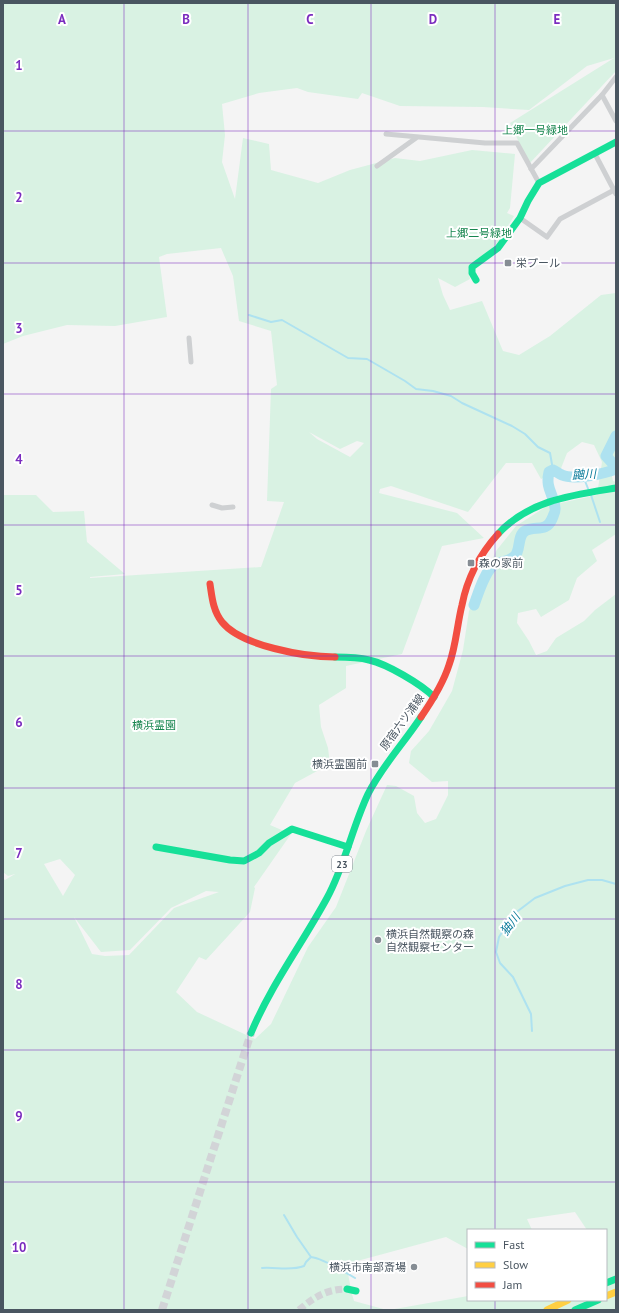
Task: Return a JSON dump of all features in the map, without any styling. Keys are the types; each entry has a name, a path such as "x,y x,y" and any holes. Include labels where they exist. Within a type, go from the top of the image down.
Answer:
{"main road":[{"path":"476,280 472,273 472,267 494,252 520,218 528,200 540,183 616,142"},
{"name":"原宿六ツ浦線","path":"251,1033 271,990 334,885 361,810 374,782 388,760 412,732 446,673 463,602 470,580 477,564 490,543 513,520 553,499 616,488"},
{"path":"210,584 212,603 218,617 229,630 239,637 307,656 358,658 378,662 434,696"},
{"path":"156,847 230,860 244,860 259,853 269,843 292,829 348,847"},
{"path":"347,1289 356,1291"},
{"path":"547,1310 566,1301"},
{"path":"575,1310 596,1301"}],"street":[{"path":"531,169 602,95 616,77"},
{"path":"602,95 616,121"},
{"path":"386,134 416,138 485,143 517,143 540,183"},
{"path":"377,166 416,138"},
{"path":"520,218 547,237 560,219 615,191 595,154"},
{"path":"189,338 191,362"},
{"path":"212,505 222,508 233,506"}],"green space":[{"path":"3,3 616,3 616,71 529,164 510,123 614,58 587,66 529,110 483,107 400,106 362,93 358,99 308,92 297,88 259,93 222,104 225,135 222,162 235,199 243,138 269,144 271,170 318,183 350,170 395,158 420,161 472,150 515,154 510,208 507,213 514,216 504,233 492,249 470,266 468,269 470,279 455,287 438,278 443,295 450,310 482,301 503,351 519,355 550,336 601,295 616,293 616,465 611,471 613,481 616,482 616,534 592,550 597,561 577,578 569,600 541,617 536,609 518,613 517,623 536,655 547,651 556,638 584,621 595,610 616,594 616,1310 389,1310 467,1296 467,1301 607,1301 607,1229 586,1229 575,1212 527,1219 532,1229 467,1229 467,1248 446,1237 346,1264 354,1301 387,1310 3,1310 3,878 5,880 15,874 8,876 3,872 3,495 36,495 53,512 84,511 87,542 125,574 90,578 261,567 284,502 267,501 271,389 277,385 271,331 239,321 233,276 221,248 167,254 159,257 167,317 115,326 67,325 23,336 3,344","holes":["309,432 340,449 357,441 364,443 350,457 317,439","582,442 594,445 602,462 597,495 547,506 516,526 496,551 469,611 463,650 452,691 429,731 411,751 409,763 432,782 448,781 448,795 436,819 425,823 417,813 414,796 396,786 387,785 366,831 336,907 308,947 271,1024 255,1039 197,1012 176,992 199,957 206,960 250,912 254,887 291,834 270,825 295,783 330,764 328,748 321,727 319,705 346,688 346,666 402,654 442,546 484,538 457,513 379,493 380,489 391,486 468,512 506,463 532,463 541,479 560,471 567,453","60,859 75,875 63,896 44,864","206,891 219,892 174,908 129,955 105,956 92,954 74,917 101,952 130,950 171,908"]}],"waterway":[{"path":"249,315 271,322 282,320 348,358 367,359 416,389 433,391 451,396 462,403 512,426 525,434 538,447 550,453 553,470"},
{"name":"鼬川","path":"616,436 606,456 616,467"},
{"path":"474,605 482,583 491,567 515,556 521,536 525,531 528,529 547,526 552,519 555,509 548,483 549,472 553,470 561,475 581,477 604,473 616,469"},
{"path":"583,476 589,491"},
{"path":"591,495 600,522"},
{"name":"㹨川","path":"532,1031 531,1014 513,977 500,963 496,952 499,937 514,914 535,898 565,886 588,880 602,880 616,884"},
{"path":"284,1215 311,1257 327,1263 355,1278"},
{"path":"262,1268 289,1269 304,1266 311,1257"}],"tunnel":[{"path":"162,1310 251,1033"},
{"path":"299,1310 310,1301 327,1292 347,1289"}],"traffic: fast":[{"path":"476,280 472,273 472,267 498,248 520,218 539,183 616,142"},
{"path":"498,534 523,513 538,506 584,493 616,488"},
{"path":"335,657 357,658 376,662 403,675 421,686 434,697"},
{"path":"251,1033 268,998 327,898 339,873 357,820 368,794 386,764 421,717"},
{"path":"156,847 230,860 244,861 259,853 269,843 292,829 348,847"},
{"path":"607,1283 616,1279"},
{"path":"347,1289 356,1291"},
{"path":"575,1310 596,1301"}],"traffic: slow":[{"path":"607,1296 616,1292"},
{"path":"547,1310 566,1301"}],"traffic: jam":[{"path":"421,717 437,692 447,672 464,595 471,576 485,550 498,534"},
{"path":"210,584 213,604 219,618 231,630 243,638 258,644 291,652 335,657"}],"place":[{"name":"栄プール","path":"508,263"},
{"name":"森の家前","path":"471,563"},
{"name":"横浜霊園前","path":"375,764"},
{"name":"横浜自然観察の森 自然観察センター","path":"378,940"},
{"name":"横浜市南部斎場","path":"414,1267"}],"park label":[{"name":"上郷一号緑地","path":"535,130"},
{"name":"上郷二号緑地","path":"479,233"},
{"name":"横浜霊園","path":"154,725"}]}
